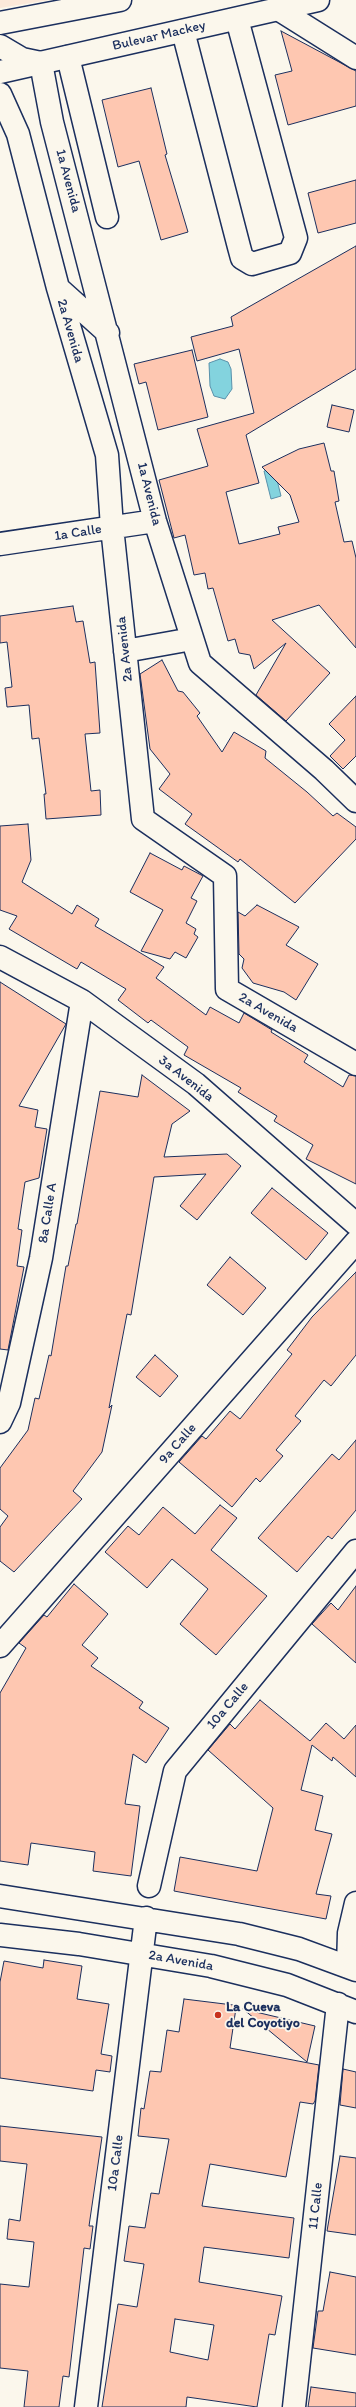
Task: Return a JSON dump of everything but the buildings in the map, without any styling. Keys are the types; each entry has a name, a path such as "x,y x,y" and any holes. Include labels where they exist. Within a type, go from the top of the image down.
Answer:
{"street":[{"path":"0,23 64,6 120,0"},
{"name":"Bulevar Mackey","path":"0,72 318,0"},
{"path":"278,9 356,58"},
{"path":"183,31 242,258 252,264 290,253 296,238 238,19"},
{"path":"0,46 22,59 41,63"},
{"path":"68,57 107,217"},
{"name":"1a Avenida","path":"41,63 52,122 108,333 155,521 200,663 324,770 356,801"},
{"name":"2a Avenida","path":"0,94 16,129 58,288 107,455 112,527 143,819 225,876 227,989 356,1064"},
{"path":"58,288 108,333"},
{"path":"102,440 133,434"},
{"name":"1a Calle","path":"0,544 155,521"},
{"path":"125,651 192,639"},
{"name":"3a Avenida","path":"0,957 82,1001 196,1084 356,1224"},
{"name":"8a Calle A","path":"0,1422 9,1403 41,1258 82,1001"},
{"name":"9a Calle","path":"0,1646 356,1242"},
{"name":"10a Calle","path":"149,1886 175,1771 356,1551"},
{"path":"0,1896 239,1934 299,1949 352,1968 349,1933 356,1903"},
{"name":"10a Calle","path":"86,2407 146,1918"},
{"name":"2a Avenida","path":"0,1936 141,1954 211,1966 287,1985 347,2008"},
{"name":"11 Calle","path":"294,2407 347,2008"}],"shaded area":[{"path":"0,0 49,0 0,8"}],"water":[{"path":"220,359 228,362 231,369 232,389 225,399 214,396 210,386 209,363"},
{"path":"274,468 281,496 271,499 264,471"}],"place":[{"name":"La Cueva del Coyotiyo","path":"218,2015"}]}
